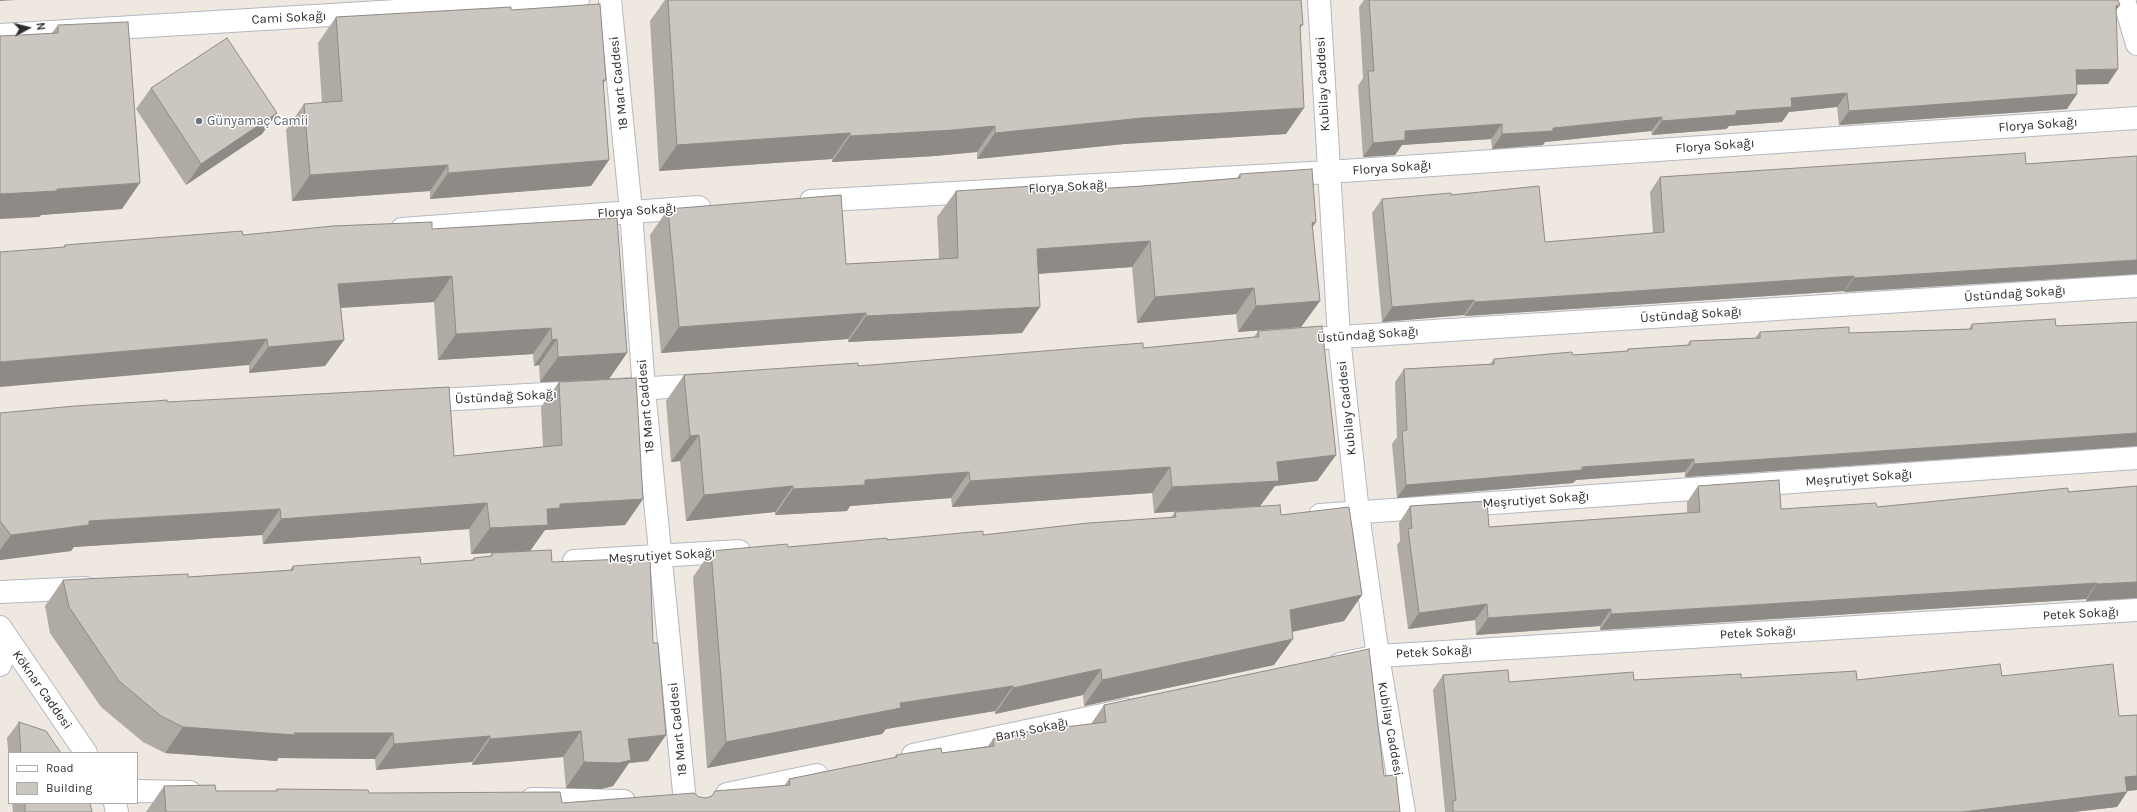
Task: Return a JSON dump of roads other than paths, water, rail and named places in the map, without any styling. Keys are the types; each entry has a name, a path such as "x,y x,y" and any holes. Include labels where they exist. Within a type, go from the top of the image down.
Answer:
{"street":[{"name":"Cami Sokağı","path":"0,35 578,0"},
{"name":"18 Mart Caddesi","path":"610,0 632,211 644,390 686,807"},
{"name":"Kubilay Caddesi","path":"1319,0 1328,172 1339,337 1358,513 1378,656 1404,812"},
{"path":"2124,0 2137,44"},
{"name":"Florya Sokağı","path":"790,202 1328,172 2137,118"},
{"name":"Florya Sokağı","path":"379,230 718,206"},
{"name":"Üstündağ Sokağı","path":"1276,342 2137,286"},
{"name":"Üstündağ Sokağı","path":"398,402 644,390 723,384"},
{"name":"Meşrutiyet Sokağı","path":"1303,516 2137,458"},
{"name":"Meşrutiyet Sokağı","path":"556,562 755,550"},
{"path":"0,592 103,587"},
{"name":"Petek Sokağı","path":"1378,656 2137,610"},
{"path":"0,665 5,635"},
{"name":"Köknar Caddesi","path":"5,635 85,752"},
{"path":"1317,669 1378,656"},
{"name":"Barış Sokağı","path":"894,759 1148,705"},
{"path":"510,799 654,802 686,807 840,770"},
{"path":"138,791 208,792"}],"place":[{"name":"Günyamaç Camii","path":"199,121"}]}
